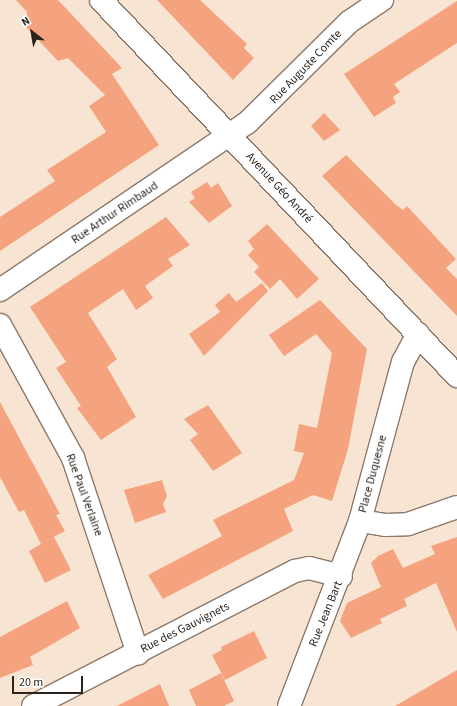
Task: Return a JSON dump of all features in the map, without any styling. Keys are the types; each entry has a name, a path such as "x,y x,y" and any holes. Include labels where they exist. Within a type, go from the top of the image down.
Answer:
{"street":[{"name":"Avenue Géo André","path":"101,0 457,376"},
{"name":"Rue Auguste Comte","path":"230,136 266,108 348,22 382,0"},
{"name":"Rue Arthur Rimbaud","path":"0,290 230,136"},
{"name":"Rue Paul Verlaine","path":"0,325 73,458 138,653"},
{"name":"Place Duquesne","path":"418,334 403,362 360,521 385,525 408,524 457,507"},
{"name":"Rue Jean Bart","path":"289,706 341,576 360,521"},
{"name":"Rue des Gauvignets","path":"33,706 295,571 309,568 341,576"}],"building":[{"path":"16,0 58,0 122,68 112,74 159,145 0,251 0,217 55,181 47,170 106,132 89,106 105,95 68,58 58,61 27,28 27,12"},
{"path":"157,0 200,0 247,44 244,48 254,58 233,80"},
{"path":"457,1 457,43 394,84 400,92 393,97 396,103 374,117 344,74"},
{"path":"324,113 340,130 324,141 311,126"},
{"path":"346,155 395,204 403,210 407,206 456,259 446,268 457,279 457,316 322,176"},
{"path":"207,182 211,188 218,183 232,206 209,223 189,202 195,198 191,192"},
{"path":"166,217 190,245 168,259 173,266 145,286 153,298 136,310 123,289 88,313 117,359 107,367 136,417 101,440 77,408 81,406 56,368 66,362 30,307"},
{"path":"267,224 319,279 297,299 280,279 270,289 254,272 259,267 248,255 254,249 248,241"},
{"path":"262,283 268,291 204,356 189,334 220,312 215,305 229,293 236,302"},
{"path":"320,300 367,349 348,449 332,501 313,495 284,509 293,531 163,599 148,575 222,536 213,520 294,480 304,453 294,451 299,424 317,428 332,353 316,334 284,356 269,335"},
{"path":"0,402 60,514 56,515 65,531 48,540 54,537 71,570 45,583 29,551 41,544 24,510 19,512 0,477"},
{"path":"208,405 242,453 213,471 190,440 198,434 184,419"},
{"path":"162,480 167,496 163,504 166,512 135,523 124,490"},
{"path":"457,537 457,632 436,583 404,599 407,606 380,619 382,623 351,638 340,621 347,603 381,587 371,563 378,556 393,549 403,568 435,554 431,546"},
{"path":"67,601 80,628 30,657 33,665 0,678 0,637"},
{"path":"254,631 267,658 225,680 212,655 222,650 221,647"},
{"path":"457,670 457,706 395,706"},
{"path":"221,673 234,701 224,706 196,706 189,690"},
{"path":"160,684 169,706 117,706"}]}
